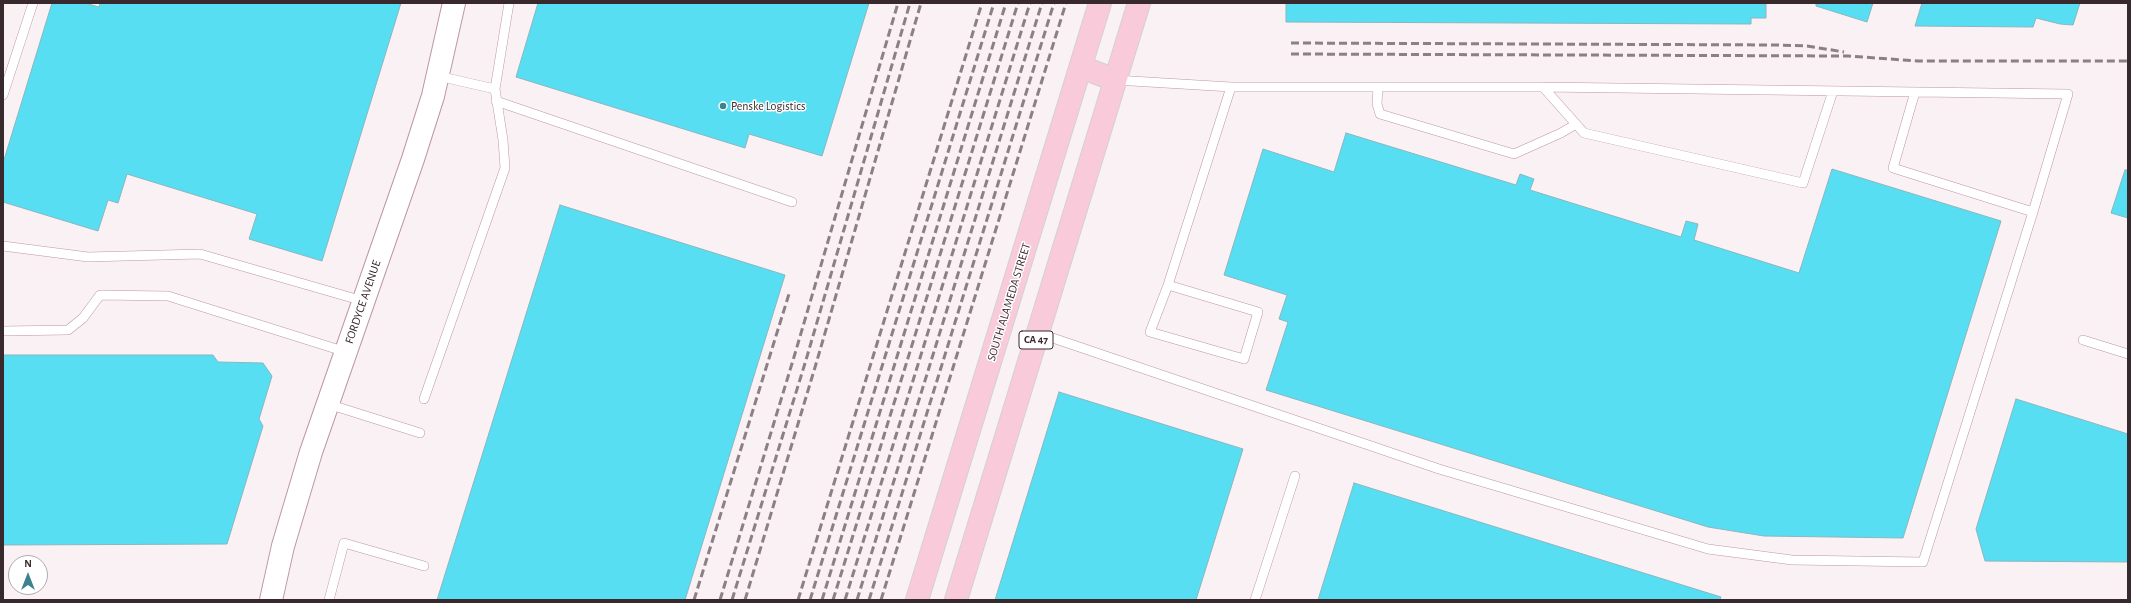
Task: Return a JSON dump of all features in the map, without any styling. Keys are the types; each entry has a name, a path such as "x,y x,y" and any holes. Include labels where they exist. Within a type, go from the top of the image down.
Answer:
{"main road":[{"name":"SOUTH ALAMEDA STREET","path":"917,600 1100,3"},
{"name":"CA 47","path":"956,600 1139,3"},
{"path":"1081,67 1115,80"}],"street":[{"name":"FORDYCE AVENUE","path":"271,600 283,546 311,452 413,159 438,76 454,3"}],"lane":[{"path":"3,95 33,3"},
{"path":"424,400 505,168 504,140 494,89 509,3"},
{"path":"438,76 494,89"},
{"path":"1038,333 1439,469 1708,550 1792,560 1923,562 2033,212 2068,94 1543,86 1231,87 1115,80"},
{"path":"1543,86 1584,133 1803,183 1833,91"},
{"path":"1168,285 1258,312 1244,359 1150,332 1168,285 1231,87"},
{"path":"1378,87 1377,104 1380,114 1514,154 1561,133 1576,124"},
{"path":"1915,92 1893,168 2033,212"},
{"path":"496,100 792,202"},
{"path":"3,246 88,257 200,254 363,301"},
{"path":"3,331 68,330 83,318 100,294 168,296 346,352"},
{"path":"2084,340 2128,354"},
{"path":"328,404 420,433"},
{"path":"1255,600 1295,476"},
{"path":"329,600 344,543 424,566"}],"building":[{"path":"52,3 85,3 99,7 100,3 401,3 322,261 249,239 257,214 127,174 118,203 108,200 98,231 3,202 3,163"},
{"name":"Penske Logistics","path":"538,3 869,3 822,156 749,134 745,148 516,77"},
{"path":"1286,3 1751,3 1766,4 1766,18 1751,18 1751,24 1286,22"},
{"path":"1816,3 1873,3 1867,22 1816,6"},
{"path":"1922,3 2080,3 2073,25 2060,24 2036,18 2033,27 1915,26"},
{"path":"1346,133 1516,185 1520,174 1534,179 1530,190 1681,237 1686,221 1698,224 1694,240 1799,273 1832,169 2001,221 1903,538 1764,536 1708,527 1266,390 1288,322 1279,319 1287,295 1224,275 1263,149 1334,172"},
{"path":"2125,170 2128,170 2128,218 2111,213"},
{"path":"560,205 785,275 685,600 437,600"},
{"path":"3,355 213,355 218,362 263,363 272,376 259,419 263,426 227,544 3,545"},
{"path":"1059,392 1243,449 1196,600 995,600"},
{"path":"2016,399 2128,434 2128,562 1985,561 1976,529"},
{"path":"1354,483 1721,597 1720,600 1318,600"}],"railway":[{"path":"720,600 794,357 898,3"},
{"path":"732,600 806,360 910,3"},
{"path":"745,600 816,364 921,3"},
{"path":"798,600 982,3"},
{"path":"810,600 994,3"},
{"path":"822,600 1006,3"},
{"path":"833,600 1018,3"},
{"path":"845,600 1030,3"},
{"path":"857,600 1042,3"},
{"path":"869,600 1054,3"},
{"path":"881,600 1066,3"},
{"path":"1291,43 1779,45 1807,46 1844,52"},
{"path":"1291,54 1848,56 1918,61 2128,61"},
{"path":"694,600 789,294"}],"place":[{"name":"Penske Logistics","path":"723,106"}]}
